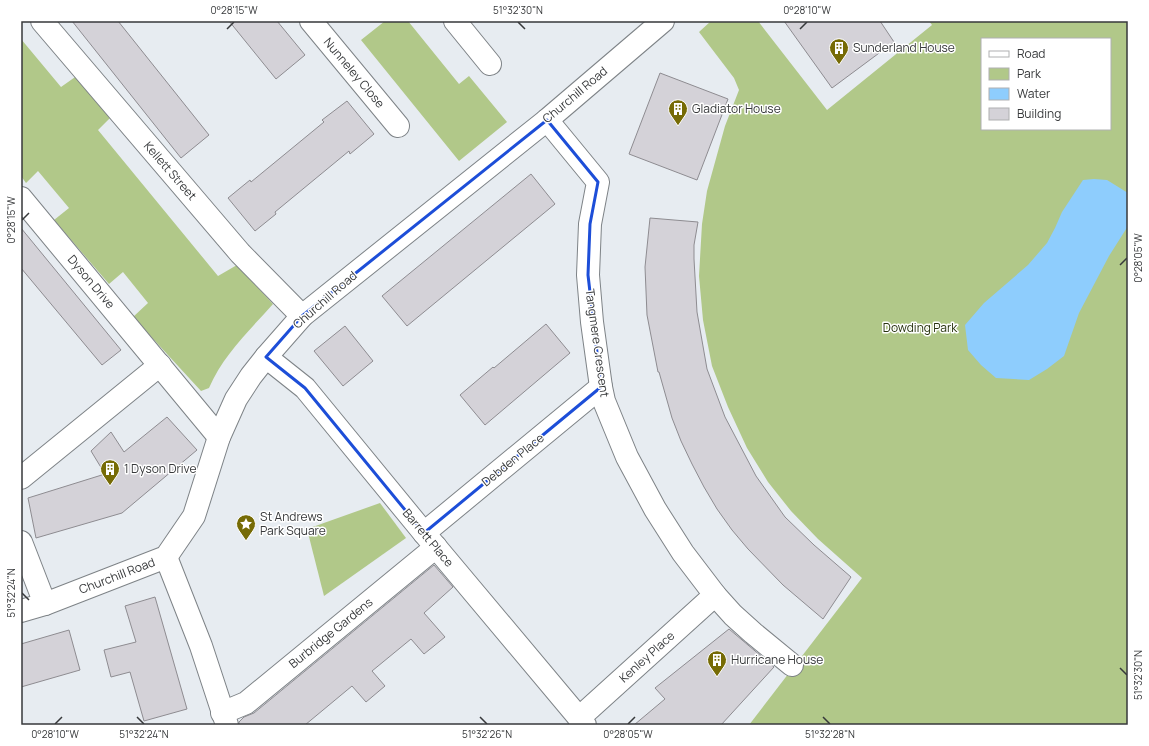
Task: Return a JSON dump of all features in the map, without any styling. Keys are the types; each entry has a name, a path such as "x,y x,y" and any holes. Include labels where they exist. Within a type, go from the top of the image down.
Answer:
{"street":[{"name":"Kellett Street","path":"42,21 240,253 302,316"},
{"name":"Nunneley Close","path":"311,21 398,126"},
{"path":"455,21 490,64"},
{"name":"Churchill Road","path":"21,611 45,604 166,557 194,516 219,437 236,399 266,357 302,316 547,120 663,21"},
{"name":"Tangmere Crescent","path":"547,120 598,182 590,224 588,275 592,322 604,401 627,457 655,509 683,553 715,595 753,633 792,665"},
{"name":"Dyson Drive","path":"21,198 219,437"},
{"name":"Barrett Place","path":"266,357 305,388 582,722"},
{"path":"21,478 160,365"},
{"name":"Debden Place","path":"430,540 601,387"},
{"name":"Burbridge Gardens","path":"166,557 201,646 225,719 246,703 430,540"},
{"path":"21,542 45,604"},
{"name":"Kenley Place","path":"582,722 715,595"}],"highlighted area":[{"path":"547,120 598,182 590,224 588,275 601,387 424,533 305,388 266,357 302,316"}],"green space":[{"path":"385,21 408,21 459,84 469,76 507,122 459,161 361,40"},
{"name":"Dowding Park","path":"711,21 758,21 827,110 932,25 929,21 1128,21 1128,725 749,725 862,578 818,539 791,511 768,482 747,448 728,407 712,366 703,320 699,276 702,224 707,191 725,126 739,90 734,78 699,32"},
{"path":"21,39 61,87 78,75 112,116 98,130 218,276 237,265 273,304 229,354 209,388 201,391 133,317 148,303 123,272 109,284 54,220 69,208 38,171 26,183 21,176"},
{"path":"380,503 406,538 324,596 307,529"}],"water":[{"path":"1083,180 1107,180 1128,193 1128,226 1109,256 1079,313 1064,356 1029,380 996,378 981,365 968,350 965,325 984,303 1028,265 1047,243 1062,212"}],"building":[{"path":"72,21 118,21 209,135 181,158"},
{"path":"229,21 277,21 305,55 276,79"},
{"name":"Sunderland House","path":"784,21 880,21 894,42 832,88"},
{"name":"Gladiator House","path":"660,73 728,99 697,180 629,154"},
{"path":"347,101 374,134 350,154 349,151 275,212 276,214 255,231 228,198 250,180 251,182 324,122 322,120"},
{"path":"531,174 555,204 407,326 382,296"},
{"path":"650,218 698,222 694,245 697,312 707,369 725,417 756,476 785,517 814,545 851,577 823,619 783,585 732,530 704,487 681,441 672,418 658,372 647,315 645,267"},
{"path":"21,228 121,350 102,365 21,268"},
{"path":"546,324 570,353 485,425 460,395"},
{"path":"345,326 373,361 343,386 314,351"},
{"name":"1 Dyson Drive","path":"167,417 197,450 122,513 36,538 28,498 105,474 91,451 111,432 124,452"},
{"path":"434,565 453,587 424,613 445,637 424,654 411,639 372,671 385,686 366,702 352,686 305,725 239,725 239,722 244,717 254,713"},
{"path":"155,597 187,709 144,721 130,672 111,677 104,650 136,642 125,606"},
{"name":"Hurricane House","path":"729,629 774,667 721,725 634,725 665,699 655,688"},
{"path":"69,630 80,670 21,687 21,644"}],"place":[{"name":"Sunderland House","path":"839,65"},
{"name":"Gladiator House","path":"678,126"},
{"name":"1 Dyson Drive","path":"110,486"},
{"name":"St Andrews Park Square","path":"246,541"},
{"name":"Hurricane House","path":"717,677"}]}
